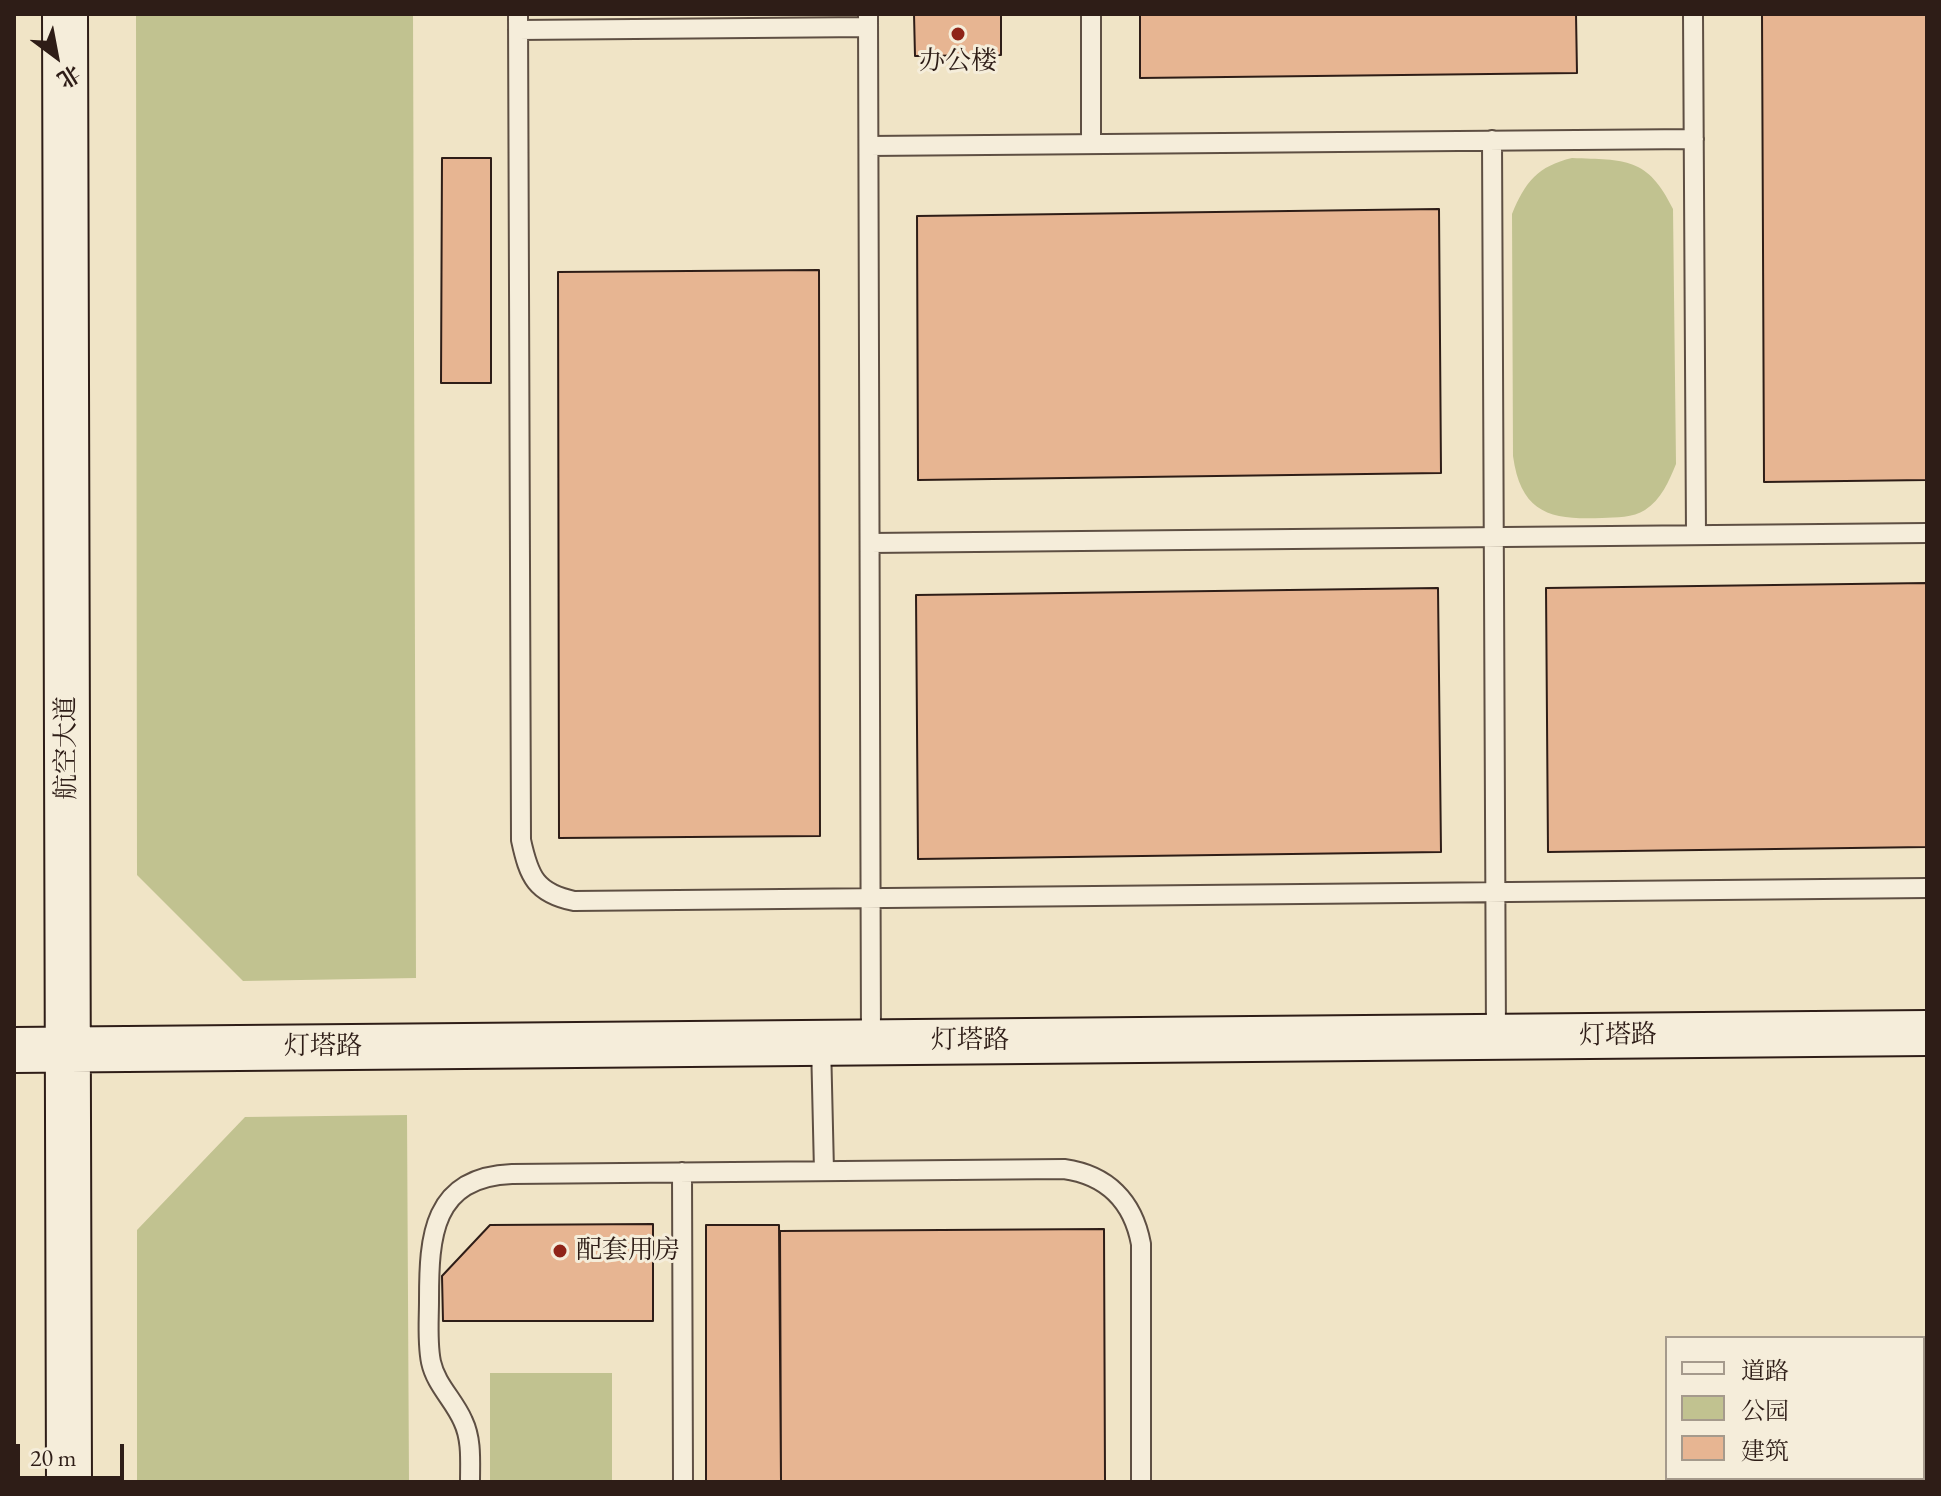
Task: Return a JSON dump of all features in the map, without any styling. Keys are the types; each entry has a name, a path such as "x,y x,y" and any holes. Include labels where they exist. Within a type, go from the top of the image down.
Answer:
{"main road":[{"name":"航空大道","path":"65,14 69,1482"},
{"name":"灯塔路","path":"14,1050 1927,1033"}],"lane":[{"path":"1091,14 1091,144"},
{"path":"1693,14 1696,535"},
{"path":"871,1042 871,898 869,146 868,21 518,22 521,824 525,861 536,881 551,896 574,901 871,898 1927,888"},
{"path":"869,146 1694,139"},
{"path":"1492,140 1496,1037"},
{"path":"870,543 1927,533"},
{"path":"821,1043 824,1171"},
{"path":"470,1482 467,1432 457,1409 435,1376 429,1350 433,1229 446,1205 469,1185 497,1174 1064,1169 1081,1172 1113,1188 1138,1226 1141,1244 1141,1482"},
{"path":"682,1172 683,1482"}],"green space":[{"path":"136,14 413,14 416,978 243,981 137,875"},
{"path":"1572,158 1621,161 1633,165 1654,179 1673,209 1676,464 1656,501 1630,516 1568,517 1541,510 1523,490 1513,456 1512,214 1534,177 1560,161"},
{"path":"407,1115 409,1482 137,1482 137,1230 245,1117"},
{"path":"490,1373 612,1373 612,1482 490,1482"}],"building":[{"name":"办公楼","path":"914,14 1001,14 1001,55 915,56"},
{"path":"1140,14 1576,14 1577,73 1140,78"},
{"path":"1762,14 1927,14 1927,480 1764,482"},
{"path":"442,158 491,158 491,383 441,383"},
{"path":"1439,209 1441,473 918,480 917,216"},
{"path":"819,270 820,836 559,838 558,272"},
{"path":"1927,583 1927,847 1548,852 1546,588"},
{"path":"1438,588 1441,852 918,859 916,595"},
{"name":"配套用房","path":"653,1224 653,1321 443,1321 442,1276 490,1225"},
{"path":"706,1225 779,1225 781,1482 706,1482"},
{"path":"1104,1229 1105,1482 781,1482 780,1231"},
{"path":"1927,1434 1927,1482 1867,1482 1925,1480"}],"place":[{"name":"办公楼","path":"958,34"},
{"name":"配套用房","path":"560,1251"}]}
